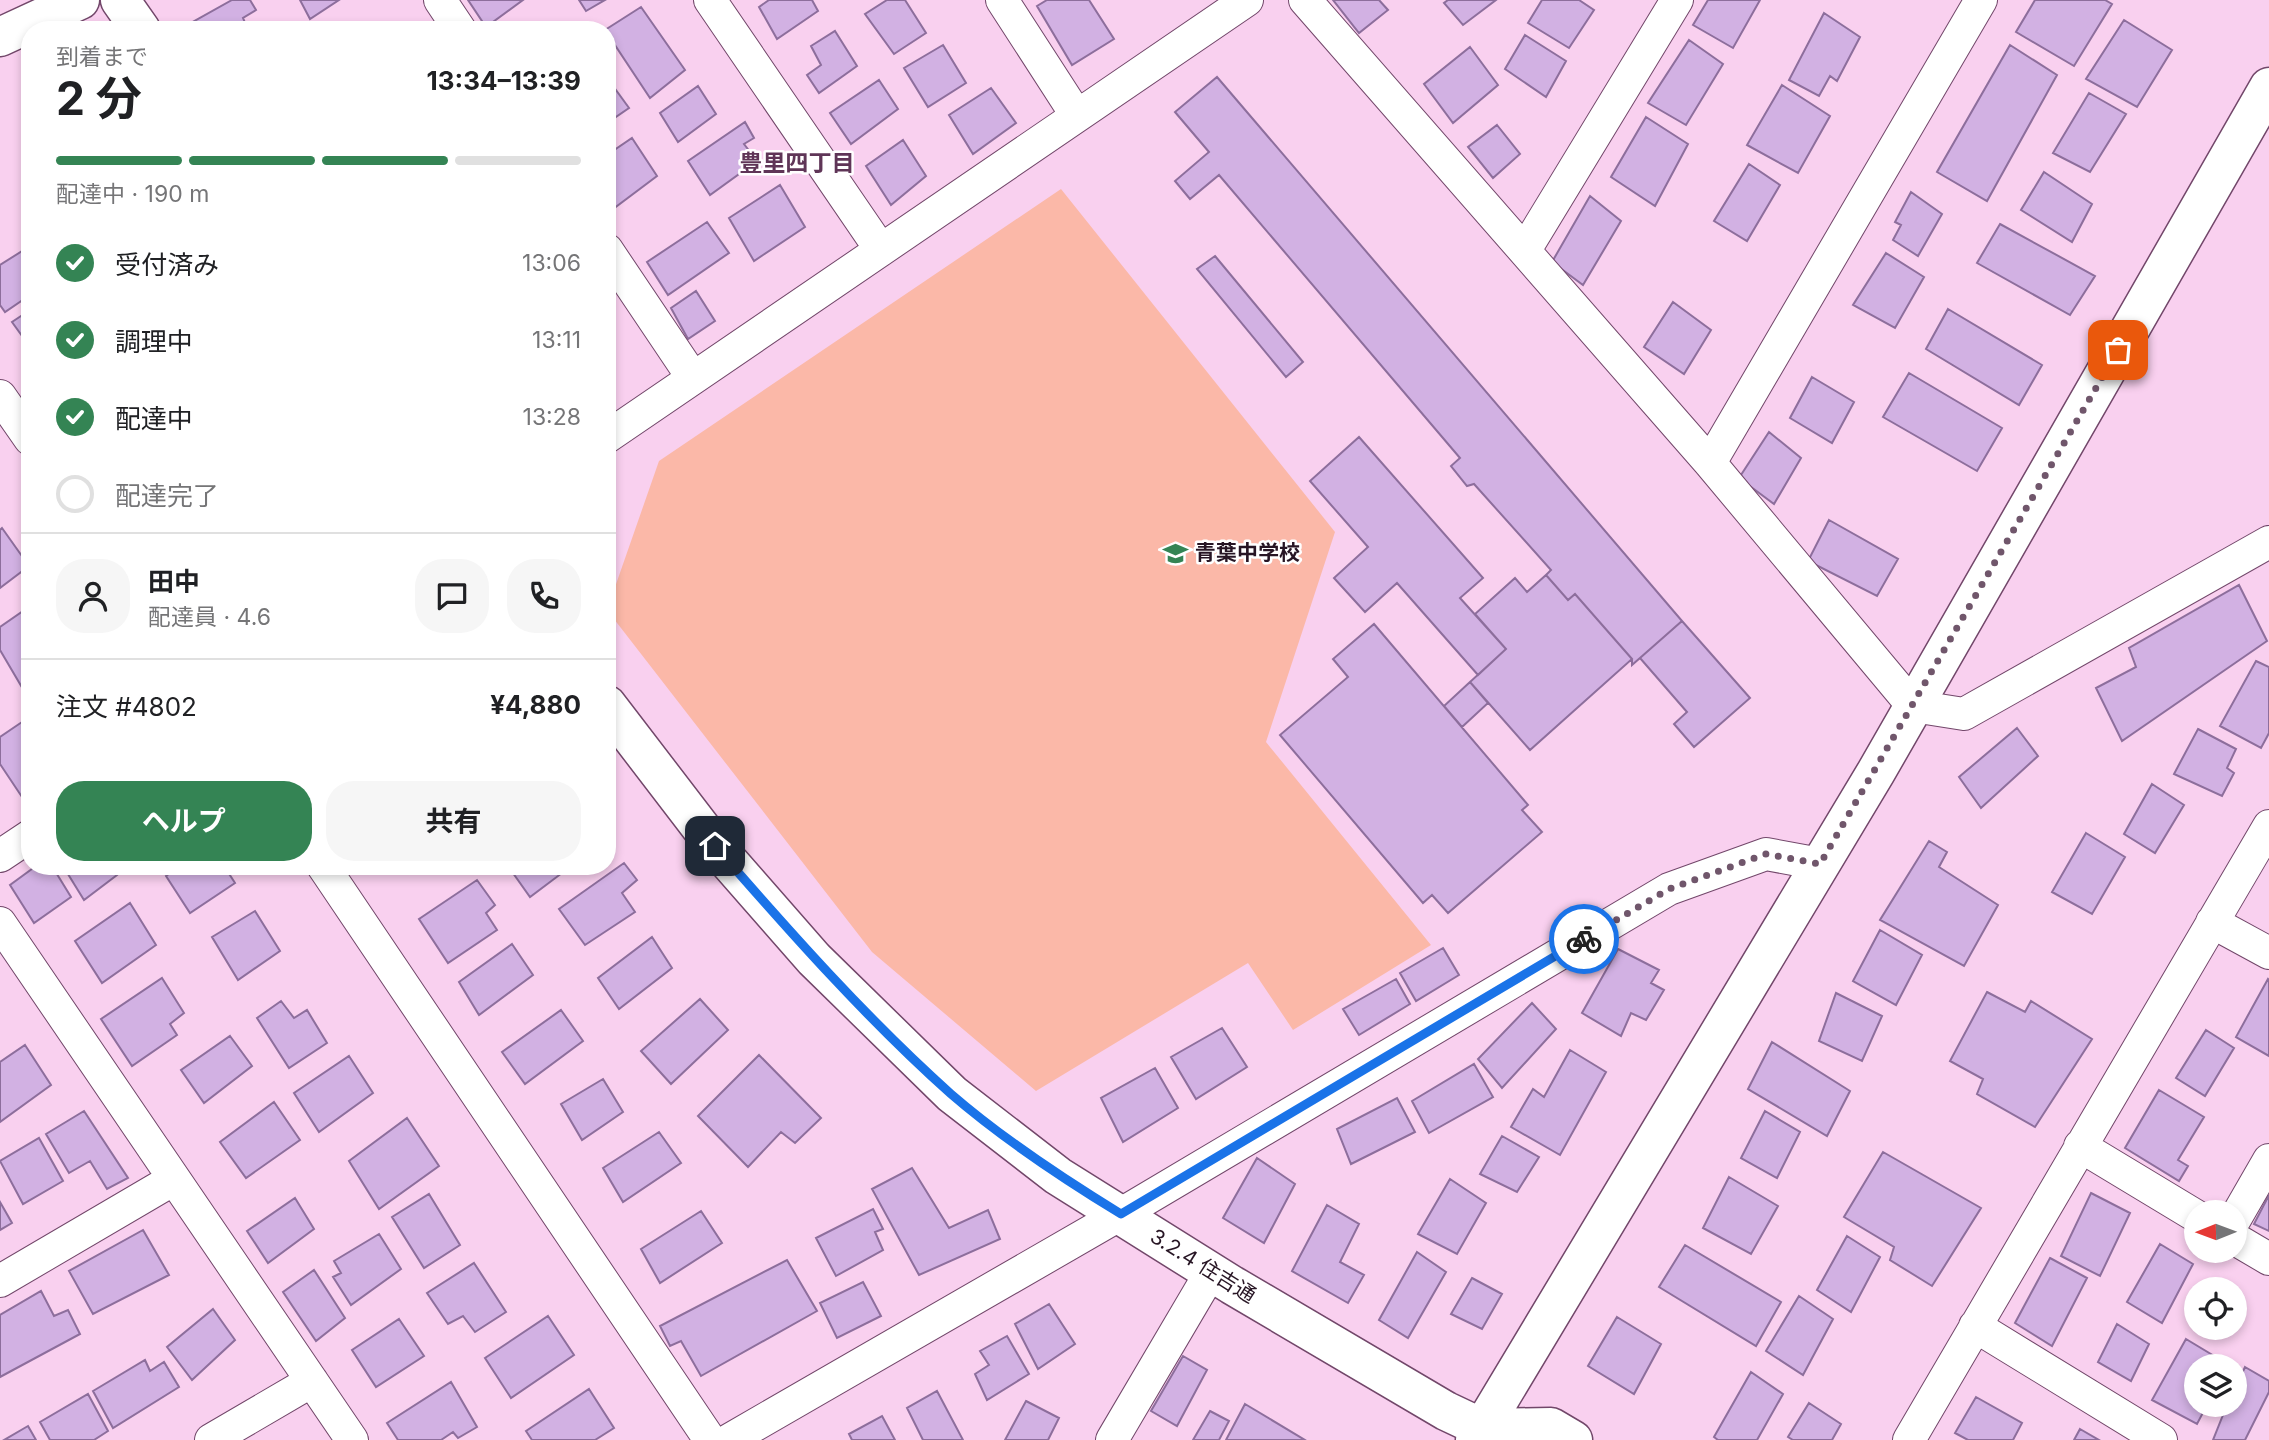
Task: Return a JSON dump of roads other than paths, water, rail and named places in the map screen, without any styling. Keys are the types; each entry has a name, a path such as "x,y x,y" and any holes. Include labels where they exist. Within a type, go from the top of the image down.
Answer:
{"street":[{"path":"35,21 80,0"},
{"path":"120,0 135,21"},
{"path":"440,0 454,21"},
{"path":"710,0 881,250"},
{"path":"1002,0 1077,116"},
{"path":"616,431 1247,0"},
{"path":"1305,0 1710,463 1913,706 1964,714 2269,542"},
{"path":"1525,250 1677,0"},
{"path":"1710,463 1981,0"},
{"path":"0,37 21,27"},
{"path":"1482,1436 1913,706 2269,87"},
{"path":"616,263 693,378"},
{"path":"0,396 21,426"},
{"name":"3.2.4 住吉通","path":"616,717 715,846 814,959 952,1094 1058,1175 1210,1272 1446,1411 1482,1436 1551,1427 1573,1440"},
{"path":"1909,1440 2269,825"},
{"path":"0,856 21,841"},
{"path":"729,1440 1121,1214 1669,889 1766,854 1820,864"},
{"path":"329,875 710,1440"},
{"path":"2212,922 2269,953"},
{"path":"0,923 352,1440"},
{"path":"2080,1146 2184,1209"},
{"path":"2246,1200 2269,1160"},
{"path":"0,1281 174,1180"},
{"path":"2247,1246 2269,1259"},
{"path":"1112,1440 1210,1272"},
{"path":"1975,1326 2161,1440"},
{"path":"211,1440 312,1381"}],"place":[{"name":"青葉中学校","path":"1175,553"}],"district":[{"name":"豊里四丁目","path":"797,163"}]}
